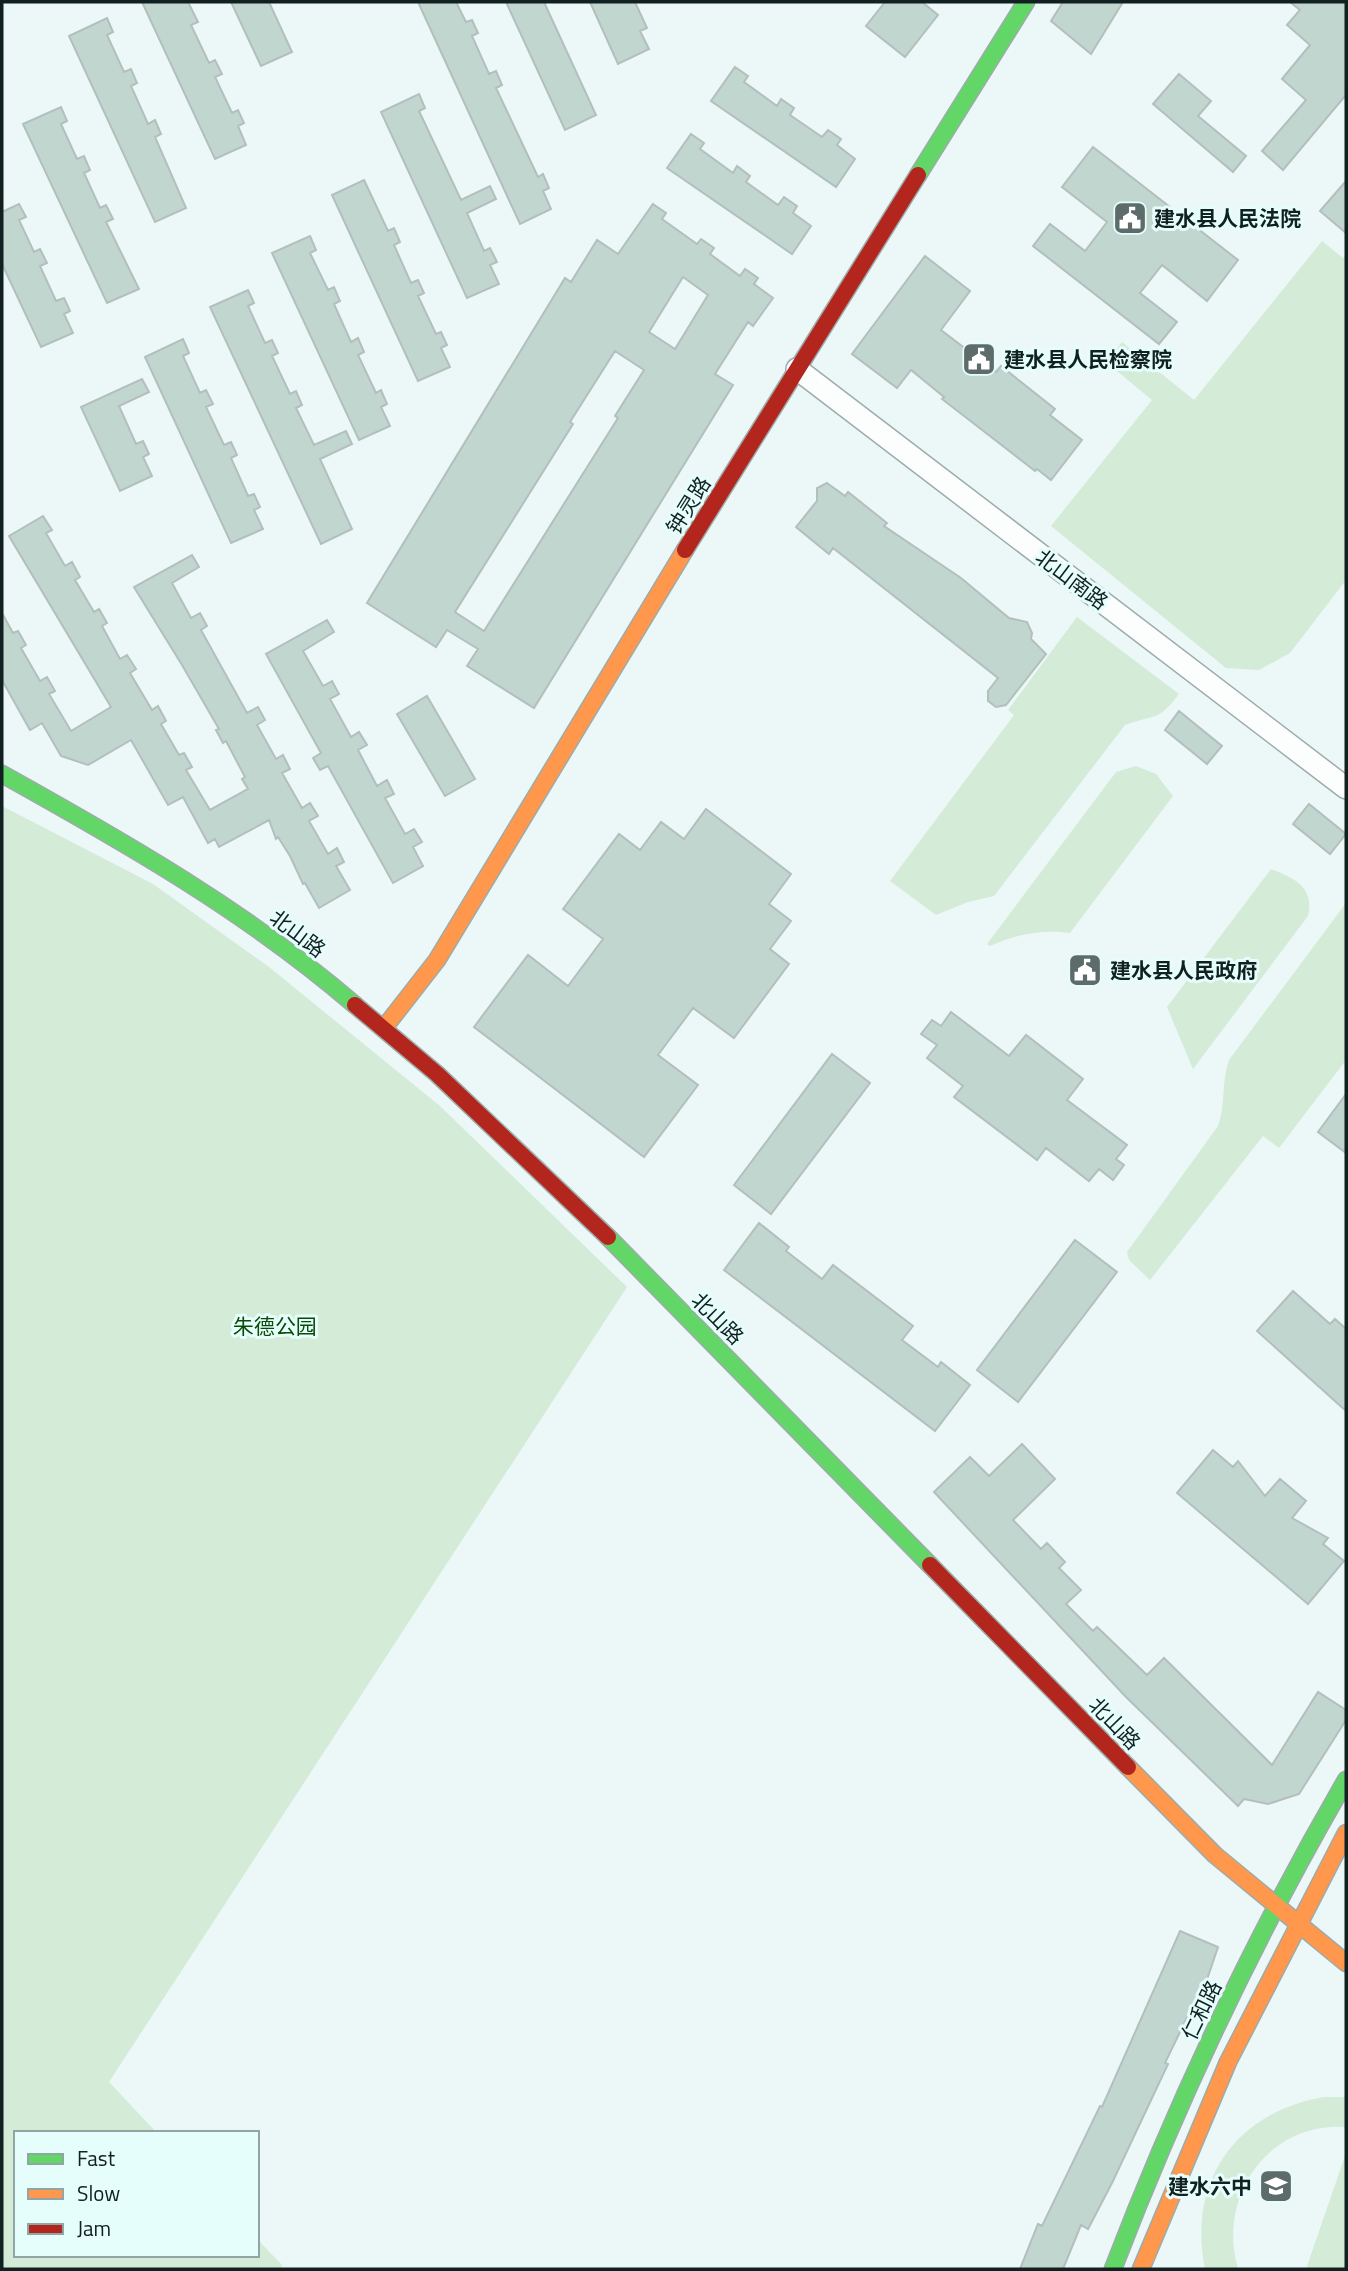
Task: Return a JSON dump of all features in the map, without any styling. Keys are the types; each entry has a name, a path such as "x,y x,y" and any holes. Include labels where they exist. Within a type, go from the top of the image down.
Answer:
{"street":[{"name":"钟灵路","path":"384,1028 392,1009 442,952 797,369 1026,2"},
{"name":"北山南路","path":"797,369 1346,788"},
{"name":"北山路","path":"2,774 165,866 286,950 384,1028 594,1223 1215,1855 1346,1963"},
{"path":"392,1009 410,1025"},
{"name":"仁和路","path":"1113,2269 1188,2086 1276,1906 1280,1884 1346,1780"},
{"path":"1141,2269 1212,2097 1297,1924 1312,1910 1346,1833"},
{"path":"1280,1884 1312,1910"}],"green space":[{"path":"1322,241 1343,258 1346,255 1346,580 1290,653 1259,670 1226,668 1051,526 1152,400 1106,362 1122,342 1194,400"},
{"path":"1077,617 1179,694 1161,713 1125,725 994,896 968,902 936,915 890,881 1014,715 1008,710"},
{"path":"1136,766 1156,774 1173,796 1070,933 1039,932 1010,938 990,946 987,944 1116,772"},
{"name":"朱德公园","path":"2,806 153,884 269,967 440,1106 627,1287 109,2082 155,2131 14,2131 14,2257 259,2257 259,2241 282,2265 281,2269 2,2269"},
{"path":"1271,869 1301,885 1308,898 1308,916 1193,1069 1167,1007"},
{"path":"1346,903 1346,1060 1279,1148 1263,1136 1150,1280 1129,1260 1127,1252 1218,1126 1229,1060"},
{"path":"1324,2097 1346,2097 1346,2127 1318,2129 1293,2137 1272,2151 1254,2169 1242,2191 1235,2216 1233,2242 1238,2269 1205,2269 1201,2237 1204,2207 1212,2180 1225,2156 1243,2135 1266,2118 1293,2105"},
{"path":"1346,2153 1346,2269 1306,2269"}],"building":[{"path":"142,2 188,2 198,22 191,25 209,63 215,60 222,74 215,77 232,113 238,110 244,123 238,126 246,145 215,159"},
{"path":"231,2 269,2 292,52 261,66"},
{"path":"418,2 456,2 466,22 472,20 478,33 472,36 489,74 496,71 502,85 496,88 538,177 543,174 549,188 543,191 551,209 520,224"},
{"path":"506,2 544,2 596,115 565,130"},
{"path":"590,2 635,2 647,28 640,31 649,49 618,64"},
{"path":"885,2 922,2 938,15 905,57 866,26"},
{"path":"1063,2 1123,2 1091,54 1051,21"},
{"path":"1290,2 1346,2 1346,95 1283,170 1262,151 1306,100 1282,79 1310,45 1287,25 1300,10"},
{"path":"107,18 113,32 107,35 124,72 131,69 137,83 131,86 148,124 155,120 161,134 155,137 186,208 155,222 69,36"},
{"path":"735,67 748,76 744,82 777,106 781,99 794,108 790,115 822,137 828,130 841,139 837,145 855,159 836,187 711,101"},
{"path":"1179,74 1211,101 1198,116 1246,156 1233,172 1153,104"},
{"path":"419,94 425,108 419,111 461,200 490,186 496,199 467,213 484,251 490,248 497,262 490,265 499,284 467,298 381,112"},
{"path":"61,107 67,121 61,124 77,159 84,156 90,170 84,173 100,208 106,205 113,219 106,222 139,289 107,303 23,124"},
{"path":"691,134 704,143 700,149 733,173 737,166 750,176 746,182 778,205 784,197 797,206 793,213 811,226 792,254 667,168"},
{"path":"1093,147 1238,260 1207,301 1162,265 1140,293 1177,322 1159,344 1033,246 1050,224 1085,251 1107,222 1062,187"},
{"path":"364,180 388,231 394,228 400,242 394,245 411,283 418,280 424,293 418,296 436,334 441,332 447,345 441,348 450,367 418,381 332,195"},
{"path":"1346,181 1346,233 1320,211"},
{"path":"19,204 26,217 19,220 34,252 40,249 47,263 40,266 56,301 64,298 70,311 64,314 73,333 41,347 2,264 2,212"},
{"path":"653,204 666,213 662,219 697,244 701,239 714,248 710,254 740,276 745,269 758,278 754,284 773,298 753,326 748,322 715,374 733,385 534,708 467,666 478,649 447,630 436,647 367,603 565,278 571,282 597,240 618,254","holes":["683,277 708,295 675,349 649,332","615,351 644,370 615,416 618,418 484,631 455,612 573,424 570,422"]},
{"path":"310,236 316,250 310,253 328,290 334,287 340,301 334,304 351,342 358,338 364,352 358,355 376,393 381,390 387,404 381,407 390,426 359,440 272,253"},
{"path":"925,256 970,291 941,330 996,372 1001,366 1055,409 1050,415 1082,440 1051,480 1037,469 1035,471 942,399 944,397 911,370 897,388 852,354"},
{"path":"248,290 254,303 248,306 265,343 272,340 278,353 272,356 290,394 296,391 302,405 296,408 314,445 346,431 352,444 320,459 352,529 321,544 210,307"},
{"path":"183,339 189,353 183,356 200,393 206,390 213,404 206,407 224,445 231,442 237,455 231,458 248,496 254,494 260,507 254,510 263,529 231,543 145,357"},
{"path":"142,379 149,392 119,406 136,444 143,441 149,454 143,457 152,476 120,491 81,407"},
{"path":"827,483 845,496 848,492 887,523 884,526 961,578 1009,618 1027,622 1032,633 1031,639 1046,654 1006,705 996,707 988,701 988,691 998,678 833,548 829,554 796,527 817,501 817,488"},
{"path":"43,516 52,530 46,533 65,566 72,562 80,577 75,580 94,612 99,609 107,623 102,626 120,659 127,655 136,669 130,673 152,710 158,706 166,721 161,724 179,755 184,753 192,767 186,770 210,810 248,789 242,779 245,777 134,587 192,555 199,567 172,583 191,618 200,613 207,626 201,630 247,713 258,707 265,720 257,725 276,759 283,755 290,769 282,773 302,808 310,803 318,816 309,821 328,854 337,848 344,862 336,866 350,890 319,908 305,883 303,884 290,856 278,837 276,839 269,820 219,847 215,839 208,843 183,797 168,805 131,740 88,765 61,756 42,723 30,730 2,680 2,613 13,633 18,631 26,645 21,648 40,681 47,677 55,691 49,694 71,731 111,707 9,536"},
{"path":"327,620 334,632 303,651 323,686 332,681 339,694 330,699 351,737 359,732 367,745 358,750 377,786 387,780 394,794 385,798 405,834 414,829 422,842 413,847 423,866 393,883 328,766 320,770 313,758 321,753 266,654"},
{"path":"427,696 475,779 445,796 397,714"},
{"path":"1179,711 1222,746 1207,764 1165,730"},
{"path":"1309,804 1346,834 1330,854 1293,824"},
{"path":"706,809 791,874 769,904 791,921 770,949 789,964 734,1038 693,1008 658,1055 698,1085 644,1157 474,1027 528,955 568,986 603,939 563,909 619,834 640,850 661,822 684,839"},
{"path":"951,1012 1009,1056 1026,1035 1083,1079 1067,1100 1127,1145 1116,1159 1124,1165 1113,1180 1099,1169 1089,1181 1046,1148 1037,1160 954,1097 963,1086 927,1058 937,1045 921,1034 932,1020 941,1026"},
{"path":"832,1054 870,1083 771,1214 734,1185"},
{"path":"1346,1094 1346,1153 1318,1132"},
{"path":"759,1223 789,1247 786,1251 822,1279 833,1265 913,1326 902,1340 938,1367 941,1362 970,1385 935,1431 724,1270"},
{"path":"1075,1240 1117,1272 1018,1402 977,1370"},
{"path":"1293,1291 1330,1324 1335,1319 1346,1329 1346,1411 1257,1331"},
{"path":"1022,1444 1055,1479 1013,1520 1041,1549 1047,1543 1065,1562 1059,1568 1081,1590 1066,1604 1093,1631 1097,1627 1147,1675 1164,1658 1272,1765 1318,1692 1346,1710 1346,1720 1299,1794 1268,1804 1244,1799 1238,1806 1126,1697 934,1492 970,1457 989,1476"},
{"path":"1213,1450 1233,1467 1238,1461 1265,1496 1280,1479 1306,1501 1292,1518 1328,1538 1323,1544 1344,1561 1308,1604 1177,1493"},
{"path":"1180,1931 1218,1947 1201,1997 1198,1995 1165,2063 1168,2064 1112,2183 1088,2229 1081,2225 1063,2269 1020,2269 1038,2224 1042,2226 1100,2106 1102,2107"}],"traffic: fast":[{"path":"918,175 1026,2"},
{"path":"2,774 140,853 229,909 272,939 355,1005"},
{"path":"608,1237 930,1565"},
{"path":"1113,2269 1191,2081 1249,1959 1346,1780"}],"traffic: slow":[{"path":"384,1028 437,960 685,550"},
{"path":"1128,1767 1215,1855 1346,1963"},
{"path":"1141,2269 1228,2062 1346,1833"}],"traffic: jam":[{"path":"685,550 918,175"},
{"path":"355,1005 437,1074 608,1237"},
{"path":"930,1565 1128,1767"}],"place":[{"name":"建水县人民法院","path":"1130,218"},
{"name":"建水县人民检察院","path":"979,359"},
{"name":"建水县人民政府","path":"1085,970"},
{"name":"建水六中","path":"1276,2186"}]}
